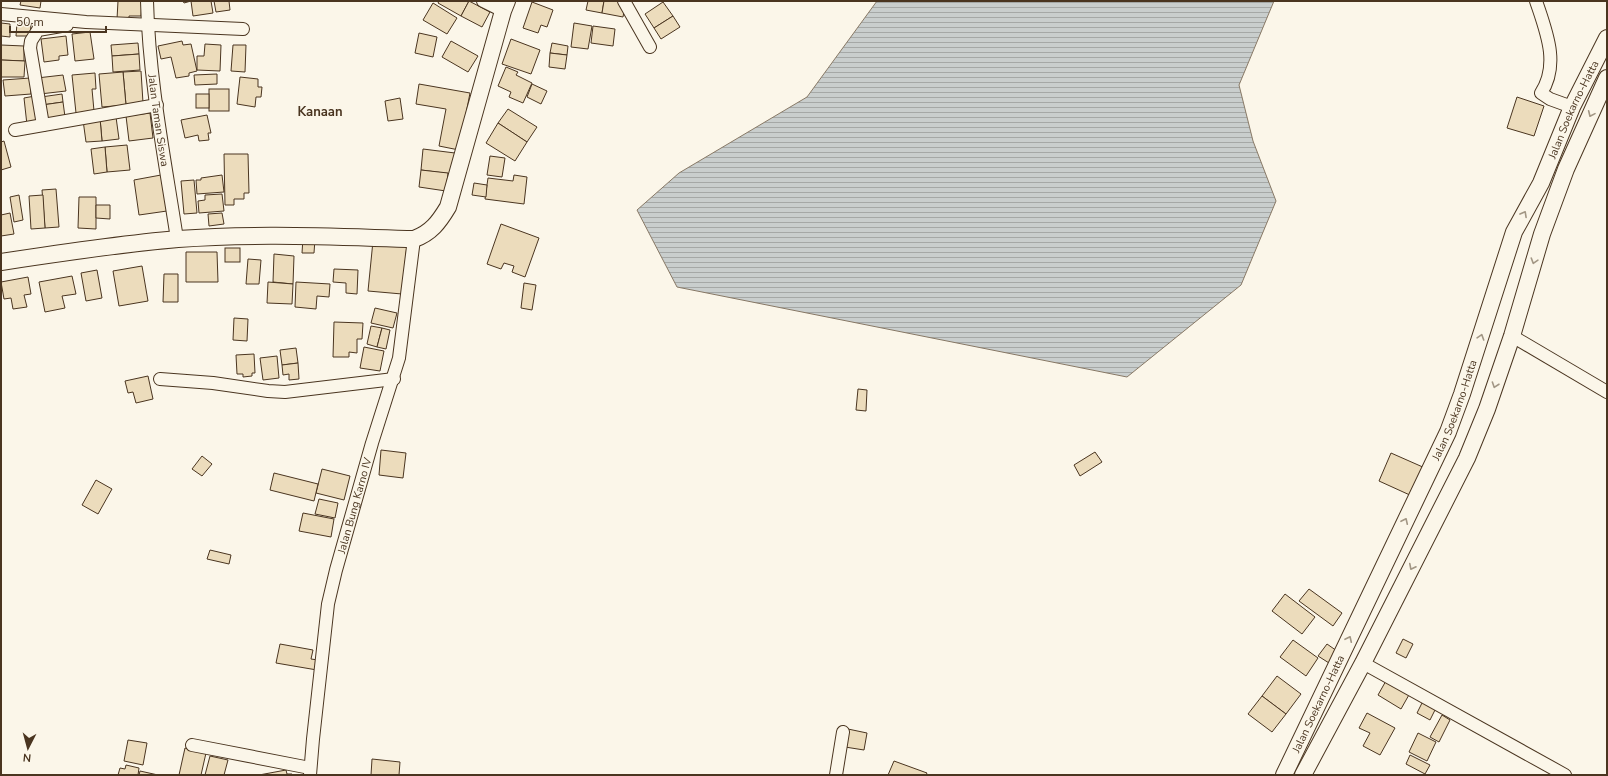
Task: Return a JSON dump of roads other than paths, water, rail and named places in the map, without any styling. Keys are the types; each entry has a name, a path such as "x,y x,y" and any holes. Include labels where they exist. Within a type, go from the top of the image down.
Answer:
{"main road":[{"path":"1,262 177,239 256,236 414,239 424,236 432,229 448,207 505,6"},
{"name":"Jalan Soekarno-Hatta","path":"1284,775 1448,432 1462,394 1514,232 1541,183 1572,107 1607,38"},
{"name":"Jalan Soekarno-Hatta","path":"1303,775 1363,663 1467,458 1487,409 1512,336 1542,234 1566,169 1607,78"}],"street":[{"name":"Jalan Taman Siswa","path":"147,1 148,24 157,105 177,239"},
{"path":"483,1 505,6"},
{"path":"624,1 650,47"},
{"path":"1536,1 1549,40 1551,53 1551,65 1547,82 1541,93 1550,99 1572,107"},
{"path":"1,14 86,22 243,29"},
{"path":"43,125 30,48 31,41 38,30 86,22"},
{"path":"15,130 157,105"},
{"name":"Jalan Bung Karno IV","path":"310,772 328,604 336,570 372,443 394,379 402,340 414,239"},
{"path":"1512,336 1607,392"},
{"path":"160,379 213,383 285,392 394,379"},
{"path":"1363,663 1565,775"},
{"path":"836,775 843,732"},
{"path":"192,745 310,772"}],"district":[{"name":"Kanaan","path":"320,112"}]}
